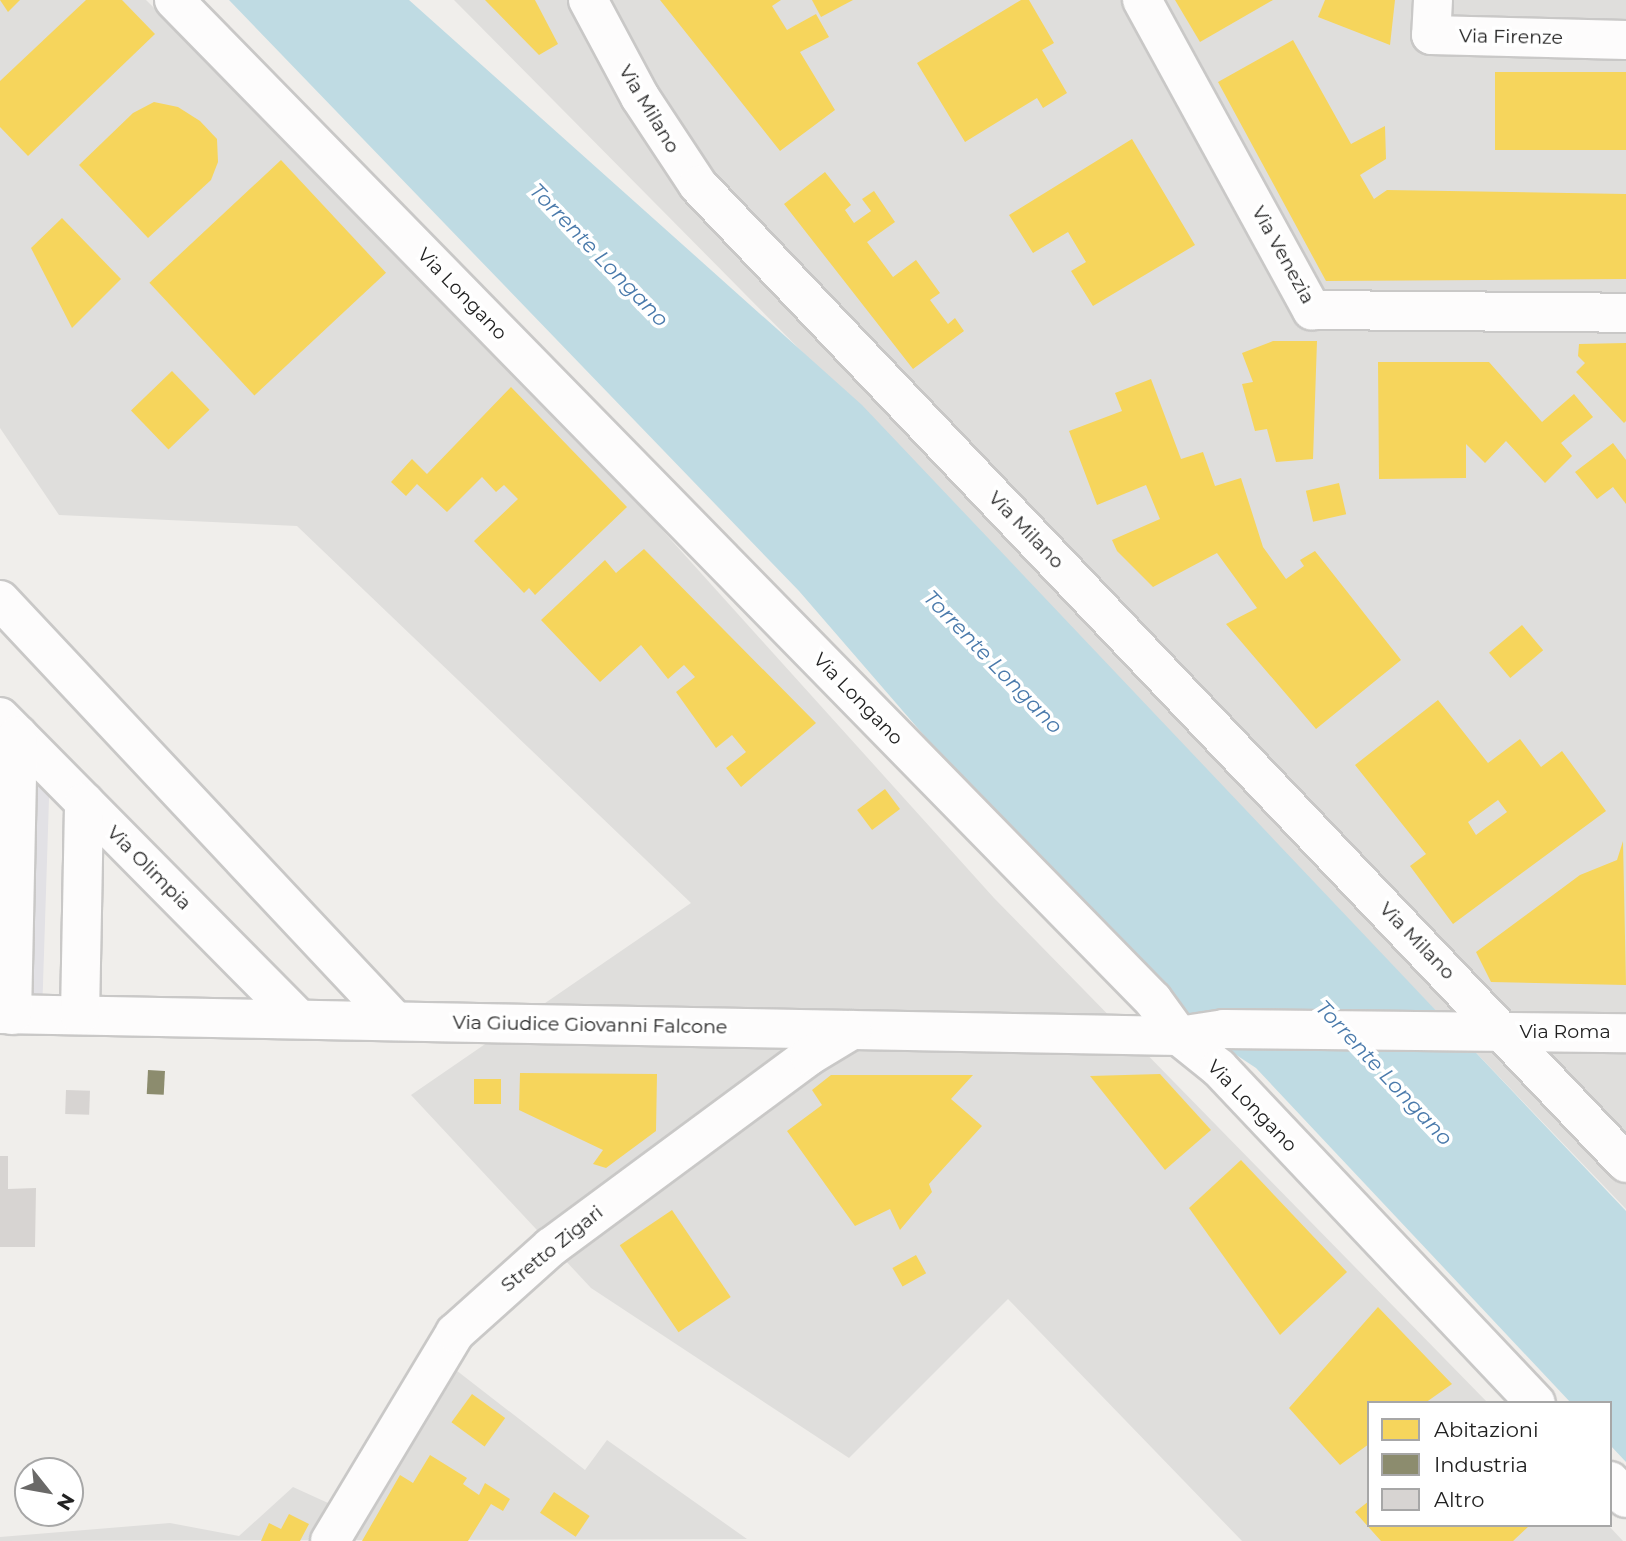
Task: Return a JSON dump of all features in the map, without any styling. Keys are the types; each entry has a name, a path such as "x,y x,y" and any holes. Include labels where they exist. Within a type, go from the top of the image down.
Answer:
{"street":[{"name":"Via Longano","path":"174,0 1144,991 1180,1036 1219,1068 1534,1401"},
{"name":"Via Milano","path":"588,0 640,97 698,185 1626,1163"},
{"name":"Via Venezia","path":"1142,0 1312,310 1626,313"},
{"name":"Via Firenze","path":"1433,0 1431,35 1626,40"},
{"path":"0,600 395,1021"},
{"path":"6,1014 9,726"},
{"name":"Via Olimpia","path":"9,726 299,1019"},
{"path":"80,1015 84,802"},
{"name":"Via Giudice Giovanni Falcone","path":"6,1014 1180,1036 1224,1028"},
{"name":"Via Roma","path":"1224,1028 1626,1033"},
{"name":"Stretto Zigari","path":"330,1541 455,1333 551,1247 809,1056 852,1030"},
{"path":"1612,1483 1626,1498"}],"shaded area":[{"path":"0,0 146,0 481,329 994,898 1486,1401 1367,1401 1367,1527 1610,1527 1623,1541 1242,1541 1008,1299 849,1458 591,1288 411,1095 691,903 297,526 59,515 0,428"},
{"path":"454,0 1626,0 1626,1209 846,396"},
{"path":"0,717 50,768 42,1015 0,1014"},
{"path":"434,1353 585,1470 607,1440 747,1539 0,1541 0,1537 170,1523 239,1536 293,1487 339,1508"}],"water":[{"name":"Torrente Longano","path":"229,0 409,0 862,405 1626,1211 1626,1462 1612,1447 1612,1401 1569,1401 1256,1068 1153,1000 799,591"}],"building: Abitazioni":[{"path":"0,0 20,0 8,12"},
{"path":"86,0 122,0 155,34 28,156 0,127 0,81"},
{"path":"485,0 535,0 558,44 539,55"},
{"path":"660,0 781,0 772,6 787,30 816,14 829,37 800,52 835,110 780,151"},
{"path":"812,0 853,0 821,17"},
{"path":"1021,0 1029,0 1054,43 1042,50 1067,93 1043,108 1037,98 965,142 917,63"},
{"path":"1175,0 1273,0 1200,42"},
{"path":"1325,0 1395,0 1390,45 1318,17"},
{"path":"1293,40 1351,144 1385,126 1386,159 1360,175 1374,199 1387,190 1626,194 1626,279 1326,281 1218,82"},
{"path":"1495,72 1626,72 1626,150 1495,150"},
{"path":"154,102 178,107 200,121 217,139 218,162 211,180 148,238 79,165 133,113"},
{"path":"1132,139 1195,245 1093,306 1071,271 1086,262 1068,232 1033,253 1009,215"},
{"path":"281,160 386,273 254,395 149,283"},
{"path":"825,172 851,205 845,210 854,223 871,211 862,199 874,191 895,222 867,242 893,277 916,260 940,293 930,300 948,324 955,318 964,331 913,369 784,204"},
{"path":"62,218 121,279 72,328 31,248"},
{"path":"1273,341 1317,341 1313,459 1276,462 1267,429 1255,431 1242,384 1253,382 1242,353"},
{"path":"1626,343 1624,423 1576,372 1585,363 1578,356 1579,344"},
{"path":"1378,362 1489,362 1542,422 1574,394 1593,417 1561,443 1572,456 1545,483 1506,441 1485,463 1466,444 1466,478 1379,479"},
{"path":"172,371 210,410 169,449 131,411"},
{"path":"1151,379 1181,459 1203,452 1215,486 1241,478 1263,547 1286,579 1304,566 1300,560 1315,551 1401,660 1316,729 1226,624 1257,608 1217,553 1153,587 1117,551 1112,540 1160,519 1146,485 1097,505 1069,431 1122,411 1115,393"},
{"path":"511,387 627,507 535,595 529,588 524,593 474,541 518,499 504,485 496,492 482,477 447,512 417,484 406,496 391,482 412,459 427,474"},
{"path":"1613,443 1626,460 1626,504 1613,487 1597,499 1575,472"},
{"path":"1339,483 1346,514 1313,522 1306,491"},
{"path":"644,549 816,723 741,787 726,768 746,752 732,735 716,748 676,692 695,677 684,665 668,679 641,645 600,682 541,620 605,560 616,573"},
{"path":"1522,625 1543,650 1510,678 1489,653"},
{"path":"1438,700 1488,763 1520,739 1541,767 1562,751 1606,811 1453,924 1410,866 1426,854 1355,765","holes":["1498,800 1507,812 1476,835 1468,822"]},
{"path":"885,789 900,809 872,830 857,810"},
{"path":"1623,841 1626,985 1491,982 1476,952 1580,875 1617,860"},
{"path":"520,1073 657,1074 656,1131 606,1168 593,1164 603,1150 519,1110"},
{"path":"1160,1074 1211,1130 1165,1170 1090,1076"},
{"path":"831,1075 973,1075 951,1099 982,1126 929,1184 932,1192 900,1230 890,1209 855,1226 787,1131 822,1105 812,1090"},
{"path":"474,1079 501,1079 501,1104 474,1104"},
{"path":"1241,1160 1347,1272 1280,1335 1189,1208"},
{"path":"672,1210 731,1297 678,1332 620,1245"},
{"path":"916,1255 926,1273 903,1286 892,1268"},
{"path":"1378,1307 1452,1384 1428,1401 1367,1401 1367,1445 1340,1465 1289,1408"},
{"path":"472,1394 505,1418 485,1446 451,1422"},
{"path":"430,1455 467,1478 463,1484 479,1495 485,1483 510,1499 503,1511 491,1504 468,1541 362,1541 400,1475 413,1483"},
{"path":"554,1492 590,1516 576,1537 540,1513"},
{"path":"1367,1503 1367,1525 1355,1512"},
{"path":"289,1514 309,1524 300,1541 261,1541 269,1523 281,1529"},
{"path":"1368,1527 1528,1527 1513,1541 1381,1541"}],"building: Industria":[{"path":"148,1070 165,1071 164,1095 147,1094"}],"building: Altro":[{"path":"66,1090 90,1091 89,1115 65,1114"},
{"path":"0,1156 8,1156 8,1189 36,1188 35,1247 0,1247"}]}
